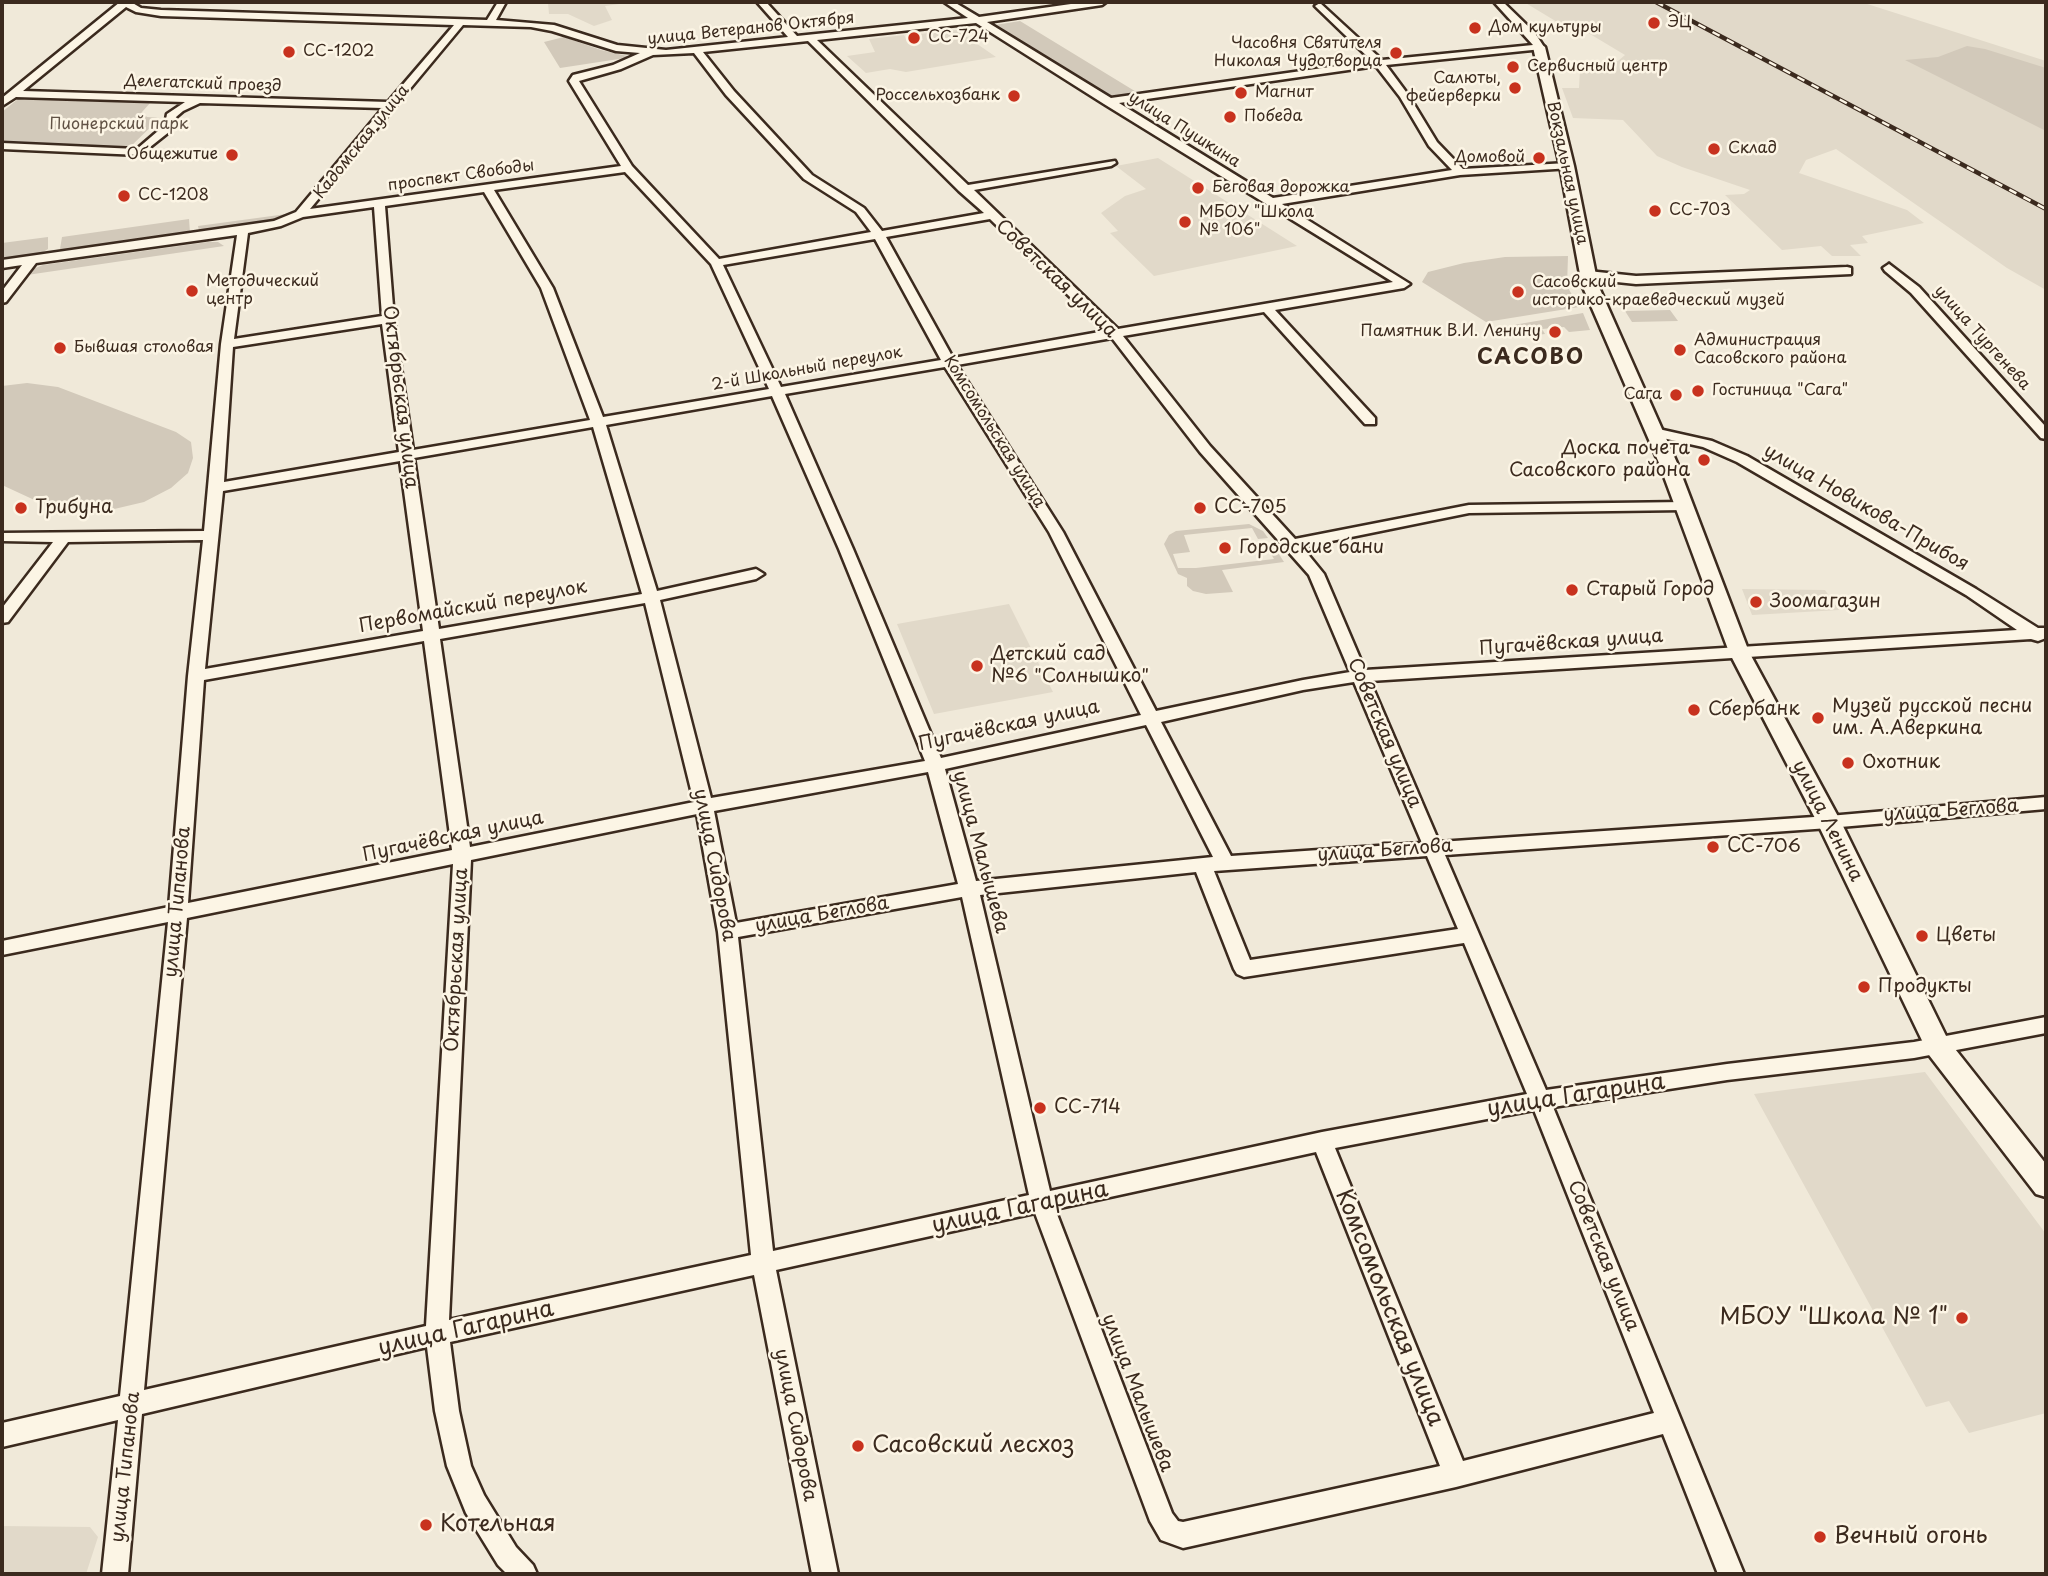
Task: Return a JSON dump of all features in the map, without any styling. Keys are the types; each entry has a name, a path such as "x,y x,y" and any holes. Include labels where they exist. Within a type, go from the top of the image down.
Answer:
{"main road":[{"name":"Вокзальная улица","path":"1539,47 1567,166 1588,275 1599,309 1654,432"},
{"name":"улица Ленина","path":"1654,432 1739,652 1829,822 1906,985 1938,1046 2046,1185"}],"street":[{"path":"2,103 126,2 139,10 161,13 544,26 617,48 649,53"},
{"path":"490,23 502,2"},
{"name":"Советская улица","path":"761,2 1115,334 1205,449 1316,573 1540,1100 1731,1574"},
{"name":"улица Пушкина","path":"948,2 1404,284"},
{"path":"1015,2 1021,15"},
{"name":"улица Ветеранов Октября","path":"574,81 578,77 617,67 649,53 804,40 1021,15 1101,2"},
{"name":"Вокзальная улица","path":"1498,2 1532,35 1539,47"},
{"path":"1320,6 1380,63 1384,73 1404,96 1433,144 1460,172"},
{"name":"Кадомская улица","path":"243,231 277,224 300,214 460,23"},
{"path":"1108,102 1380,63 1539,47"},
{"name":"Комсомольская улица","path":"697,51 730,93 807,177 860,210 879,235 949,363 1056,532 1225,863"},
{"name":"улица Малышева","path":"574,81 628,168 716,263 777,392 846,549 935,765 969,889 1042,1204 1163,1521 1170,1531 1183,1535 1455,1475"},
{"name":"Делегатский проезд","path":"13,94 391,105"},
{"path":"2,146 140,152 170,126 171,116 196,101"},
{"path":"963,189 1111,163"},
{"path":"1271,202 1460,172 1567,166"},
{"name":"проспект Свободы","path":"300,214 628,168"},
{"name":"улица Сидорова","path":"487,187 547,288 598,422 651,597 704,806 728,932 763,1263 825,1574"},
{"name":"Октябрьская улица","path":"379,204 388,319 461,857 437,1334 447,1411 459,1466 475,1504 507,1556 524,1574"},
{"path":"716,263 990,215"},
{"path":"2,264 243,231"},
{"name":"улица Типанова","path":"115,1574 178,914 196,676 212,535 227,344 243,231"},
{"path":"2,299 33,260"},
{"name":"улица Тургенева","path":"1889,268 1915,290 2046,435"},
{"path":"1588,275 1636,280 1847,271"},
{"name":"2-й Школьный переулок","path":"216,488 1404,284"},
{"path":"1266,307 1370,421"},
{"path":"227,344 388,319"},
{"name":"улица Новикова-Прибоя","path":"1654,432 1692,439 1742,459 1982,598 2043,637"},
{"path":"1292,544 1469,509 1684,506"},
{"path":"2,537 212,535"},
{"path":"2,618 64,538"},
{"name":"Первомайский переулок","path":"196,676 651,597 756,574"},
{"name":"Пугачёвская улица","path":"2,948 704,806 935,765 1149,716 1361,676 1739,652 2043,637"},
{"name":"улица Беглова","path":"728,932 969,889 1202,865 1432,847 1829,822 2046,803"},
{"path":"1202,865 1244,969 1469,935"},
{"name":"улица Гагарина","path":"2,1435 437,1334 1322,1141 1540,1100 1727,1072 1938,1046 2046,1025"},
{"name":"Комсомольская улица","path":"1322,1141 1455,1475"},
{"path":"1455,1475 1669,1421"}],"shaded area":[{"path":"530,2 634,2 605,6 612,20 594,26 568,14 549,14 548,3"},
{"path":"1524,2 1861,2 2046,61 2046,290 2007,268 1836,149 1806,160 1799,173 1907,210 1924,223 1862,236 1868,243 1850,245 1861,256 1832,256 1821,246 1782,250 1725,195 1744,194 1750,190 1657,156 1623,120 1573,118 1562,88 1579,88 1580,69 1618,61 1625,55 1580,28 1567,28"},
{"path":"957,30 996,57 906,72 890,69 866,73 847,56 875,52 869,39 904,35 908,42 923,40 920,34"},
{"name":"МБОУ \"Школа № 106\"","path":"1158,158 1297,246 1154,276 1110,233 1118,231 1101,213 1125,196 1146,189 1116,166"},
{"path":"1742,589 1825,590 1839,610 1752,615"},
{"name":"Детский сад №6 \"Солнышко\"","path":"1009,604 1053,692 934,714 897,624"},
{"name":"МБОУ \"Школа № 1\"","path":"1925,1072 2046,1234 2046,1413 1969,1433 1949,1401 1926,1407 1754,1094"},
{"path":"2,1526 90,1527 98,1537 86,1574 2,1574"}],"green space":[{"path":"1020,21 1138,93 1113,97 995,25"},
{"path":"564,37 632,57 560,68 544,42"},
{"path":"1967,46 2046,68 2046,131 1905,60 1938,57"},
{"name":"Пионерский парк","path":"18,99 151,102 142,112 147,117 160,118 129,148 2,142 2,112"},
{"path":"294,213 265,223 199,231 198,226"},
{"path":"189,219 190,233 184,235 66,251 60,249 62,237"},
{"path":"48,237 48,249 43,252 2,260 2,243"},
{"path":"218,242 224,246 27,275 43,265"},
{"path":"1568,256 1567,286 1579,307 1486,322 1422,282 1428,272 1464,263 1505,257"},
{"path":"1670,310 1678,321 1632,322 1625,311"},
{"path":"1583,313 1590,330 1569,332 1564,327 1542,329 1545,334 1511,338 1496,328"},
{"path":"27,383 58,387 176,432 191,442 193,458 188,473 171,488 144,502 93,514 56,510 2,485 2,386"},
{"path":"1249,524 1263,531 1268,538 1258,539 1252,528 1184,535 1190,552 1173,554 1178,568 1274,559 1268,549 1275,548 1284,562 1222,570 1233,592 1206,594 1193,591 1187,586 1187,578 1178,574 1164,544 1169,535 1176,531"}],"railway":[{"path":"1656,2 2046,209"}],"place":[{"name":"ЭЦ","path":"1654,23"},
{"name":"Дом культуры","path":"1475,28"},
{"name":"СС-724","path":"914,38"},
{"name":"СС-1202","path":"289,52"},
{"name":"Часовня Святителя Николая Чудотворца","path":"1396,53"},
{"name":"Сервисный центр","path":"1513,67"},
{"name":"Салюты, фейерверки","path":"1515,88"},
{"name":"Магнит","path":"1241,93"},
{"name":"Россельхозбанк","path":"1014,96"},
{"name":"Победа","path":"1230,117"},
{"name":"Склад","path":"1714,149"},
{"name":"Общежитие","path":"232,155"},
{"name":"Домовой","path":"1539,158"},
{"name":"Беговая дорожка","path":"1198,188"},
{"name":"СС-1208","path":"124,196"},
{"name":"СС-703","path":"1655,211"},
{"name":"МБОУ \"Школа № 106\"","path":"1185,222"},
{"name":"Методический центр","path":"192,291"},
{"name":"Сасовский историко-краеведческий музей","path":"1518,292"},
{"name":"Памятник В.И. Ленину","path":"1555,332"},
{"name":"Бывшая столовая","path":"60,348"},
{"name":"Администрация Сасовского района","path":"1680,350"},
{"name":"Гостиница \"Сага\"","path":"1698,391"},
{"name":"Сага","path":"1676,395"},
{"name":"Доска почета Сасовского района","path":"1704,460"},
{"name":"Трибуна","path":"21,508"},
{"name":"СС-705","path":"1200,508"},
{"name":"Городские бани","path":"1225,548"},
{"name":"Старый Город","path":"1572,590"},
{"name":"Зоомагазин","path":"1756,602"},
{"name":"Детский сад №6 \"Солнышко\"","path":"977,666"},
{"name":"Сбербанк","path":"1694,710"},
{"name":"Музей русской песни им. А.Аверкина","path":"1818,718"},
{"name":"Охотник","path":"1848,763"},
{"name":"СС-706","path":"1713,847"},
{"name":"Цветы","path":"1922,936"},
{"name":"Продукты","path":"1864,987"},
{"name":"СС-714","path":"1040,1108"},
{"name":"МБОУ \"Школа № 1\"","path":"1962,1318"},
{"name":"Сасовский лесхоз","path":"858,1446"},
{"name":"Котельная","path":"426,1525"},
{"name":"Вечный огонь","path":"1820,1537"}],"district":[{"name":"САСОВО","path":"1531,358"}]}
